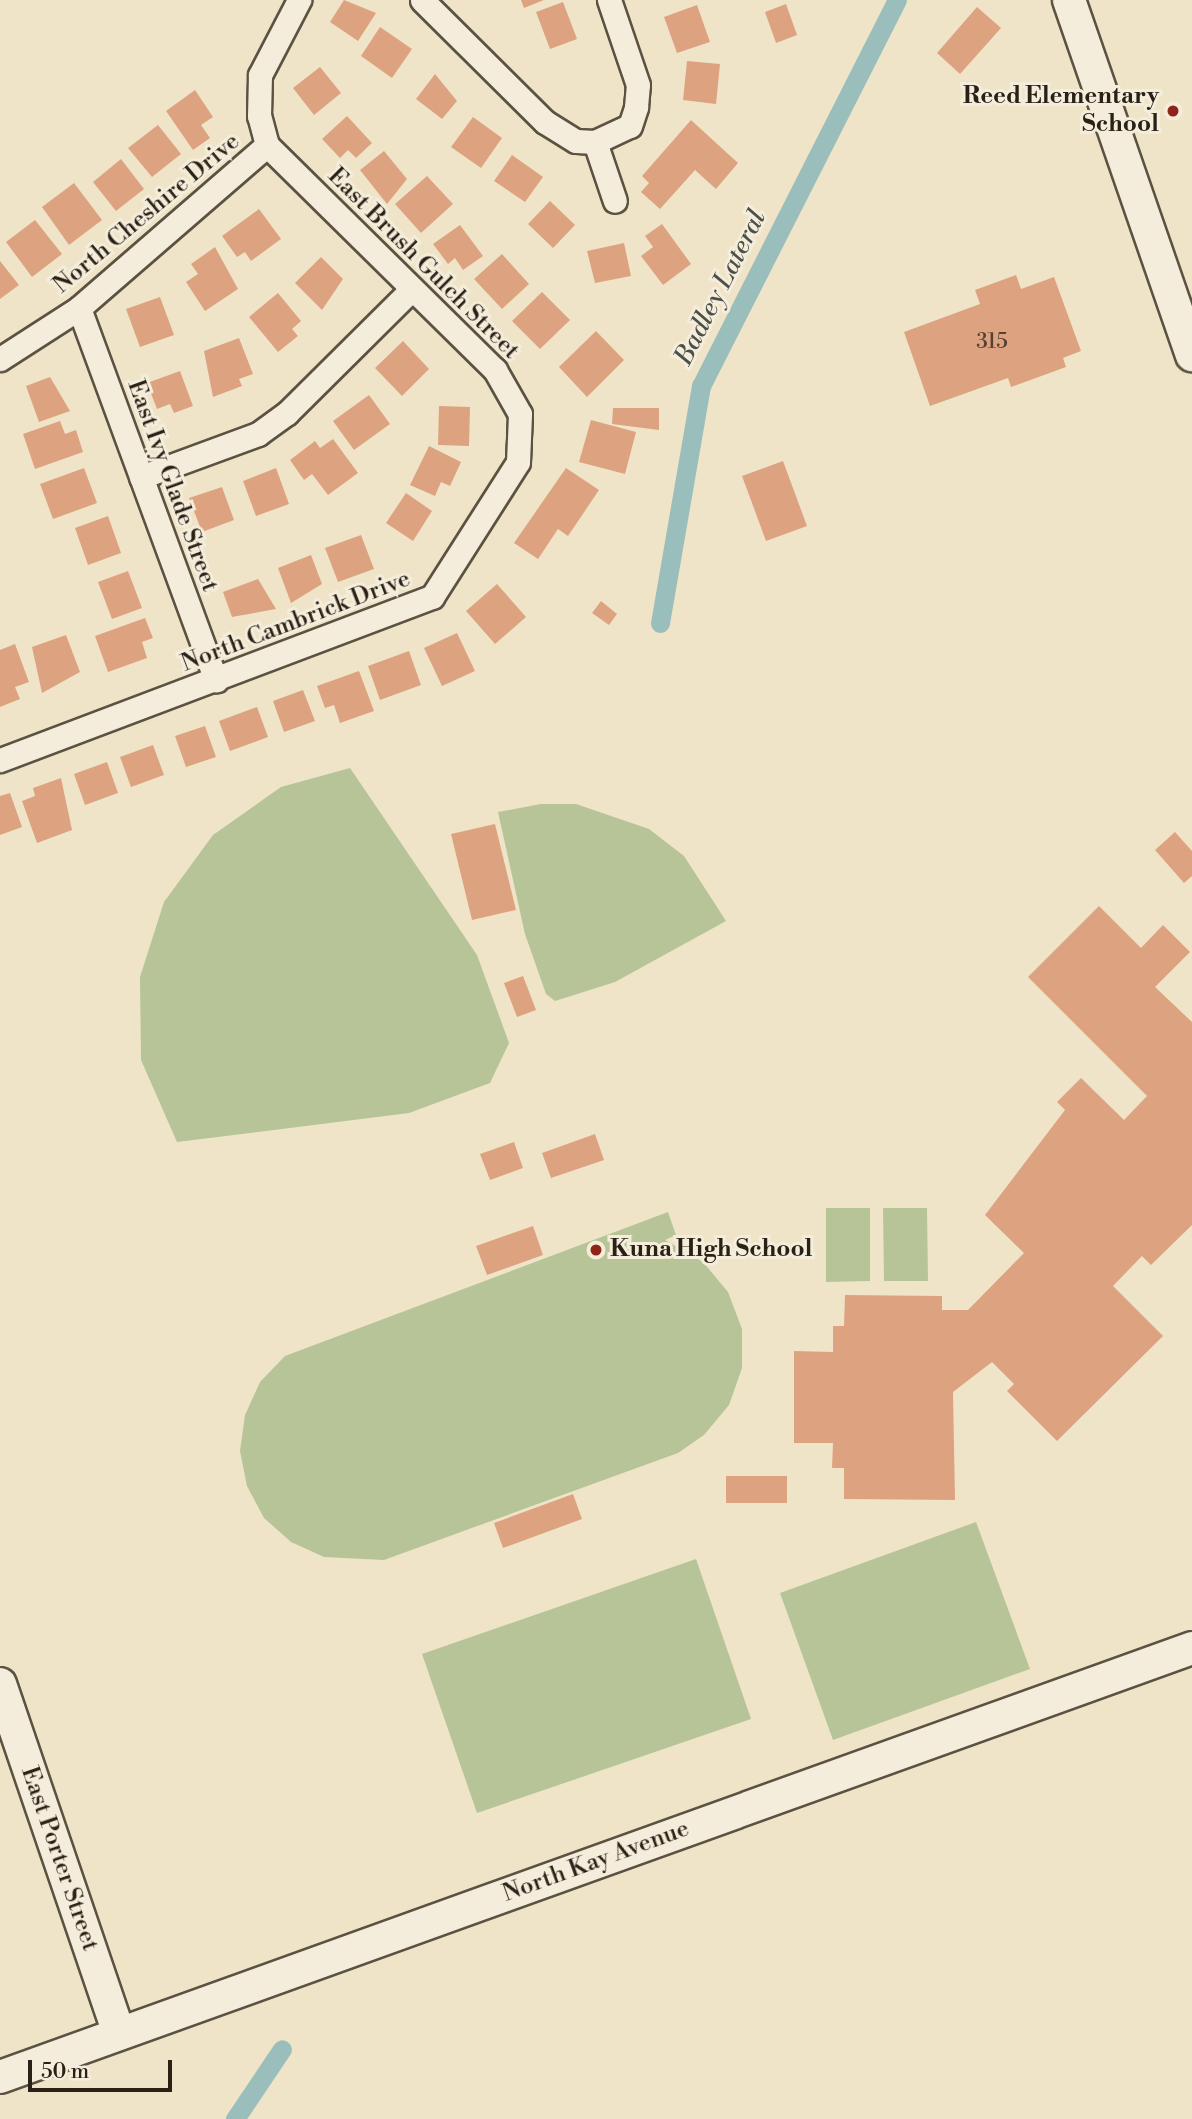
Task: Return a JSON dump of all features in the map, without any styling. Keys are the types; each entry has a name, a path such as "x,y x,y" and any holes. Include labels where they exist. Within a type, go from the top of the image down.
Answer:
{"street":[{"name":"North Cheshire Drive","path":"0,359 79,308 267,145 259,116 260,75 299,0"},
{"path":"422,0 545,122 576,141 595,142 630,126 636,107 638,85 609,0"},
{"path":"1069,0 1192,355"},
{"path":"595,142 615,201"},
{"name":"East Brush Gulch Street","path":"267,145 495,370 510,391 522,431"},
{"path":"141,477 258,434 288,413 411,290"},
{"name":"East Ivy Glade Street","path":"79,308 216,681"},
{"name":"North Cambrick Drive","path":"0,760 216,681 432,597 517,462 522,431"},
{"name":"North Kay Avenue","path":"0,2077 1192,1648"},
{"name":"East Porter Street","path":"0,1684 119,2033"}],"green space":[{"path":"350,768 477,955 509,1043 490,1083 409,1113 177,1142 141,1060 140,977 164,902 213,835 281,787"},
{"path":"541,804 576,804 649,829 684,856 726,921 615,982 555,1001 546,994 525,934 498,812"},
{"path":"826,1208 870,1208 870,1281 826,1282"},
{"path":"883,1208 927,1208 928,1281 884,1281"},
{"path":"668,1212 676,1235 665,1240 703,1262 728,1292 742,1329 742,1368 729,1405 704,1435 678,1453 384,1560 324,1557 291,1542 264,1518 247,1486 240,1451 245,1415 260,1382 285,1356"},
{"path":"976,1522 1030,1669 833,1740 780,1593"},
{"path":"696,1559 751,1719 477,1813 422,1654"}],"building":[{"path":"344,0 376,13 358,41 330,22"},
{"path":"521,0 544,0 524,8"},
{"path":"563,2 577,39 550,49 536,12"},
{"path":"786,4 797,35 776,43 765,12"},
{"path":"697,5 710,42 677,53 664,17"},
{"path":"977,7 1001,28 960,74 937,53"},
{"path":"380,27 412,49 392,78 361,56"},
{"path":"687,61 720,64 716,104 683,100"},
{"path":"320,67 341,93 314,115 293,88"},
{"path":"435,74 457,101 442,119 416,99"},
{"path":"195,90 213,117 201,125 210,138 193,150 166,111"},
{"path":"347,116 372,143 356,158 348,150 340,158 322,139"},
{"path":"473,117 502,138 481,168 451,147"},
{"path":"691,120 738,163 716,189 695,170 660,209 641,192 649,183 642,176"},
{"path":"158,125 181,154 152,177 128,148"},
{"path":"384,151 407,179 387,204 360,170"},
{"path":"512,155 543,177 525,202 494,181"},
{"path":"121,159 144,189 116,211 93,182"},
{"path":"427,176 453,204 421,233 395,204"},
{"path":"74,183 102,220 69,245 42,207"},
{"path":"550,201 575,225 553,248 528,224"},
{"path":"259,209 281,239 251,261 245,252 237,257 222,236"},
{"path":"35,220 62,254 32,277 6,242"},
{"path":"662,224 691,264 663,285 641,256 653,247 645,236"},
{"path":"460,225 483,256 463,270 455,258 448,264 433,244"},
{"path":"624,243 631,276 595,283 587,251"},
{"path":"215,247 238,289 205,311 186,282 198,274 191,264"},
{"path":"502,254 529,284 502,309 474,279"},
{"path":"321,257 343,279 322,310 295,283"},
{"path":"0,261 19,285 0,299"},
{"path":"1016,275 1021,289 1054,277 1081,351 1063,358 1066,367 1011,387 1008,378 930,406 904,332 980,304 975,290"},
{"path":"542,292 570,320 540,349 512,321"},
{"path":"278,293 301,321 292,329 298,336 278,352 249,317"},
{"path":"160,297 174,335 140,347 126,309"},
{"path":"596,331 624,360 587,397 559,367"},
{"path":"239,338 253,374 239,379 242,386 213,397 204,351"},
{"path":"403,341 429,369 402,396 375,368"},
{"path":"180,371 193,406 174,413 170,404 157,409 147,383"},
{"path":"50,377 70,411 39,422 26,386"},
{"path":"369,395 390,424 354,450 333,421"},
{"path":"439,406 470,407 469,446 438,445"},
{"path":"613,408 659,408 659,430 612,424"},
{"path":"591,420 636,432 625,474 579,462"},
{"path":"60,421 65,434 76,430 83,452 35,469 23,434"},
{"path":"333,439 358,473 328,495 312,474 304,480 290,460 315,441 320,448"},
{"path":"429,446 461,462 450,486 441,482 435,496 410,485"},
{"path":"783,461 807,526 766,541 742,476"},
{"path":"84,468 97,503 53,519 40,484"},
{"path":"276,468 289,504 256,516 243,481"},
{"path":"566,468 599,490 568,536 558,529 538,559 514,543"},
{"path":"222,487 234,520 202,532 189,498"},
{"path":"406,493 432,511 413,541 386,523"},
{"path":"108,516 121,553 88,565 75,528"},
{"path":"361,535 374,569 338,582 325,548"},
{"path":"311,555 322,584 291,603 278,568"},
{"path":"128,571 142,608 112,619 98,582"},
{"path":"258,579 276,609 232,617 223,592"},
{"path":"497,584 526,617 495,644 466,611"},
{"path":"601,601 617,614 609,625 592,613"},
{"path":"145,618 153,638 142,642 147,658 108,672 95,636"},
{"path":"457,633 475,671 442,686 424,648"},
{"path":"66,635 80,672 42,693 32,647"},
{"path":"15,644 29,682 15,687 20,699 0,707 0,650"},
{"path":"409,651 421,685 380,700 368,666"},
{"path":"359,671 374,711 340,723 334,705 325,708 317,686"},
{"path":"303,690 315,721 284,732 273,701"},
{"path":"257,707 268,737 230,751 219,721"},
{"path":"205,726 216,757 186,767 175,736"},
{"path":"153,745 164,775 131,787 120,757"},
{"path":"107,762 118,793 85,805 74,774"},
{"path":"61,778 72,830 37,843 22,801 35,796 33,788"},
{"path":"10,793 22,827 0,835 0,796"},
{"path":"495,824 516,910 472,920 451,834"},
{"path":"1175,832 1192,851 1192,876 1184,883 1155,850"},
{"path":"1099,906 1141,948 1163,925 1190,952 1155,987 1192,1022 1192,1225 1151,1265 1142,1256 1113,1286 1163,1336 1057,1441 1007,1391 1014,1384 992,1362 953,1392 955,1500 844,1499 844,1468 832,1468 833,1443 794,1443 794,1351 833,1352 833,1326 844,1326 845,1295 942,1296 942,1310 968,1310 1024,1253 985,1215 1065,1110 1057,1102 1081,1078 1124,1120 1147,1096 1028,977"},
{"path":"523,976 536,1010 517,1017 504,983"},
{"path":"595,1134 604,1160 551,1178 542,1153"},
{"path":"514,1142 523,1168 490,1180 480,1154"},
{"path":"533,1226 543,1255 487,1275 476,1246"},
{"path":"726,1476 787,1476 787,1503 726,1503"},
{"path":"573,1494 582,1519 503,1548 494,1523"}],"waterway":[{"name":"Badley Lateral","path":"660,623 701,386 897,0"},
{"name":"Badley Lateral","path":"235,2119 282,2049"}],"place":[{"name":"Reed Elementary School","path":"1173,111"},
{"name":"Kuna High School","path":"596,1250"}]}
